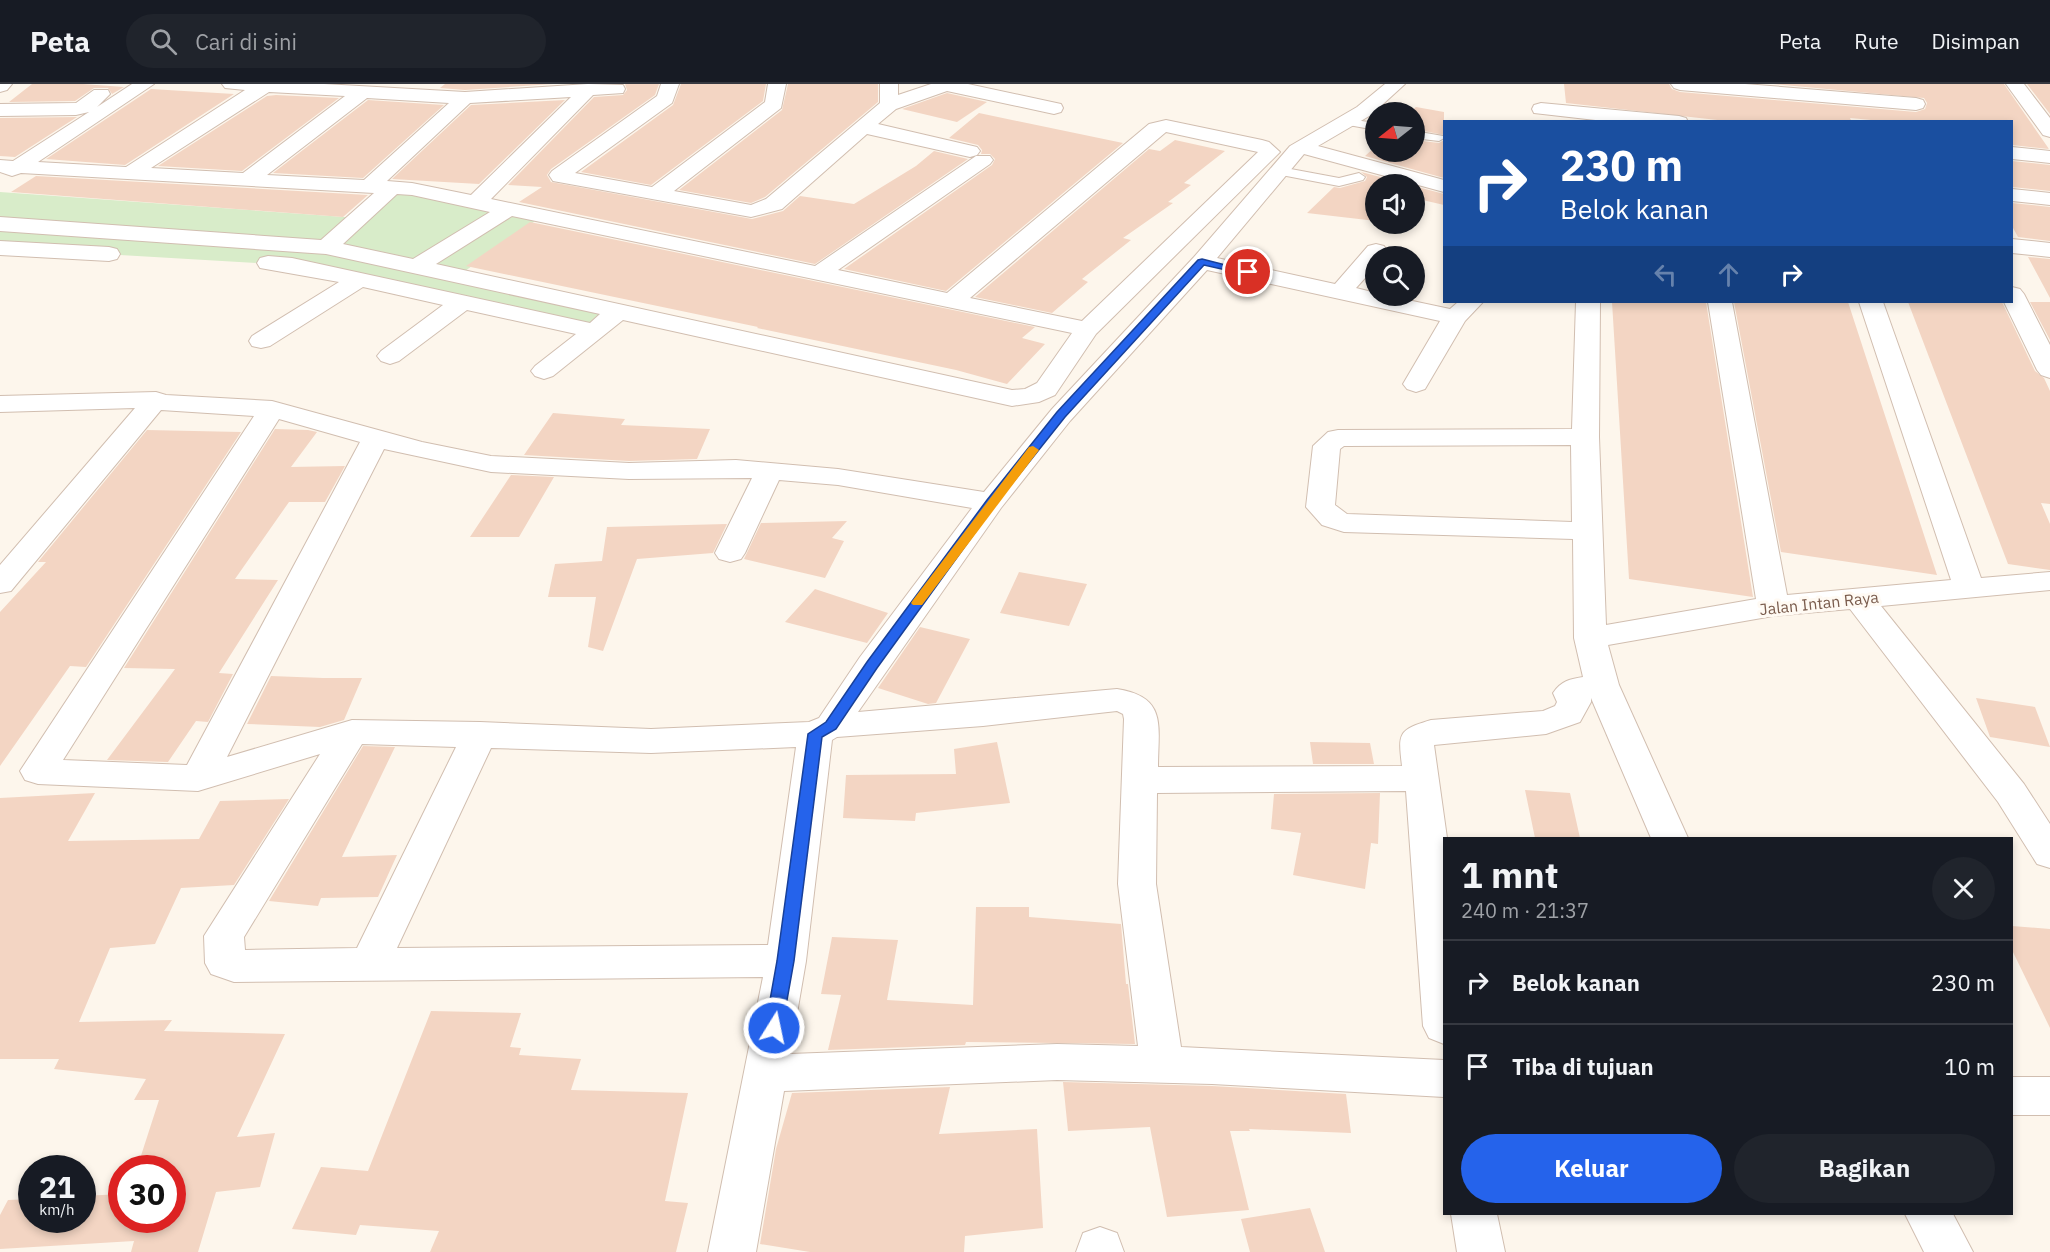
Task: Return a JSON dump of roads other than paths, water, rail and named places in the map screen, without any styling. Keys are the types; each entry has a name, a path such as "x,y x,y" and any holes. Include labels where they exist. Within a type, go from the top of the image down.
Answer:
{"street":[{"path":"0,110 85,107 114,84"},
{"path":"6,170 145,84"},
{"path":"231,84 465,98 616,89"},
{"path":"670,84 665,99 559,176 751,211 774,204 889,105 944,84 1054,108"},
{"path":"655,195 774,104 777,84"},
{"path":"889,84 889,105"},
{"path":"732,1252 786,961 823,730 991,502 1061,415 1202,262 1290,159 1361,124 1364,111 1396,84"},
{"path":"1680,84 1916,104"},
{"path":"1906,84 1924,120"},
{"path":"2015,84 2050,131"},
{"path":"130,173 265,86"},
{"path":"476,202 588,90"},
{"path":"247,180 364,91"},
{"path":"369,187 465,98"},
{"path":"1540,108 1658,120"},
{"path":"0,248 292,265 463,302 607,321 1012,398 1030,396 1046,389 1087,329 1270,152 1269,149 1166,126 1156,128 952,301"},
{"path":"819,273 976,156 864,127"},
{"path":"2013,153 2050,157"},
{"path":"1290,159 1443,186"},
{"path":"6,170 130,173 412,189 1087,329"},
{"path":"326,247 392,188"},
{"path":"2013,195 2050,199"},
{"path":"416,267 509,209"},
{"path":"0,224 326,247 416,267 607,321"},
{"path":"2013,246 2050,250"},
{"path":"1202,262 1341,292 1463,309 1416,384"},
{"path":"1341,292 1365,264"},
{"path":"261,341 360,279"},
{"path":"2015,301 2050,312"},
{"path":"2015,301 2050,370"},
{"path":"390,356 463,302"},
{"path":"1588,303 1584,437 1590,638 1602,685 1670,837"},
{"path":"1720,303 1773,606"},
{"path":"1871,303 1969,588"},
{"path":"544,371 607,321"},
{"path":"0,404 156,399 0,584"},
{"path":"164,403 272,409 419,450 491,464 629,471 736,468 838,477 991,502"},
{"path":"272,409 38,771 198,778 352,732 480,734 651,741 823,730 1117,700 1130,702 1140,712 1141,719 1137,884 1162,1065"},
{"path":"1584,437 1338,438 1327,446 1320,507 1332,519 1344,523 1588,531"},
{"path":"198,778 376,438"},
{"path":"730,553 769,471"},
{"name":"Jalan Intan Raya","path":"1590,638 1773,606 2050,581"},
{"path":"1858,598 2011,792 2050,854"},
{"path":"1443,1015 1422,778 1416,740 1431,732 1546,722 1568,714 1574,702 1570,693 1576,689 1602,685"},
{"path":"352,732 224,936 225,963 234,966 786,961"},
{"path":"369,964 480,734"},
{"path":"1140,780 1422,778"},
{"path":"766,1073 1057,1062 1212,1066 1443,1079"},
{"path":"2013,1096 2050,1096"},
{"path":"1474,1215 1481,1252"},
{"path":"1929,1215 1949,1252"}],"lane":[{"path":"1425,136 1439,138"},
{"path":"1290,159 1339,182 1359,177"}]}
